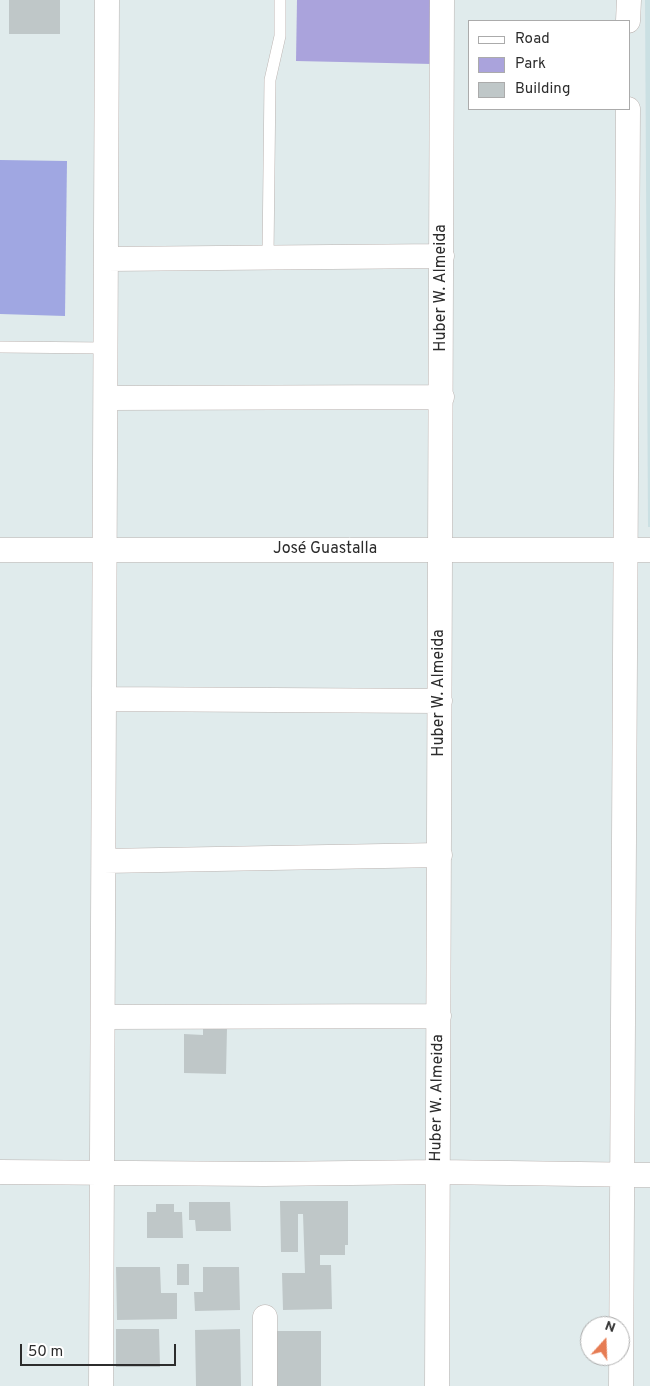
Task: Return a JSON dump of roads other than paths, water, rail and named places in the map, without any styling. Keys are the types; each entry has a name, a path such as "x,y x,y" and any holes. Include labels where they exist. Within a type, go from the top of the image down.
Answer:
{"street":[{"path":"101,1386 107,0"},
{"name":"Huber W. Almeida","path":"437,1386 442,0"},
{"path":"628,0 628,20"},
{"path":"621,1386 628,110"},
{"path":"107,259 268,256 442,256"},
{"path":"106,398 442,397"},
{"name":"José Guastalla","path":"0,550 650,550"},
{"path":"105,699 440,701"},
{"path":"104,861 440,855"},
{"path":"103,1017 439,1016"},
{"path":"0,1172 264,1174 438,1172 650,1175"},
{"path":"264,1386 265,1317"}],"lane":[{"path":"268,256 270,80 280,36 280,0"},
{"path":"0,347 106,348"}]}
